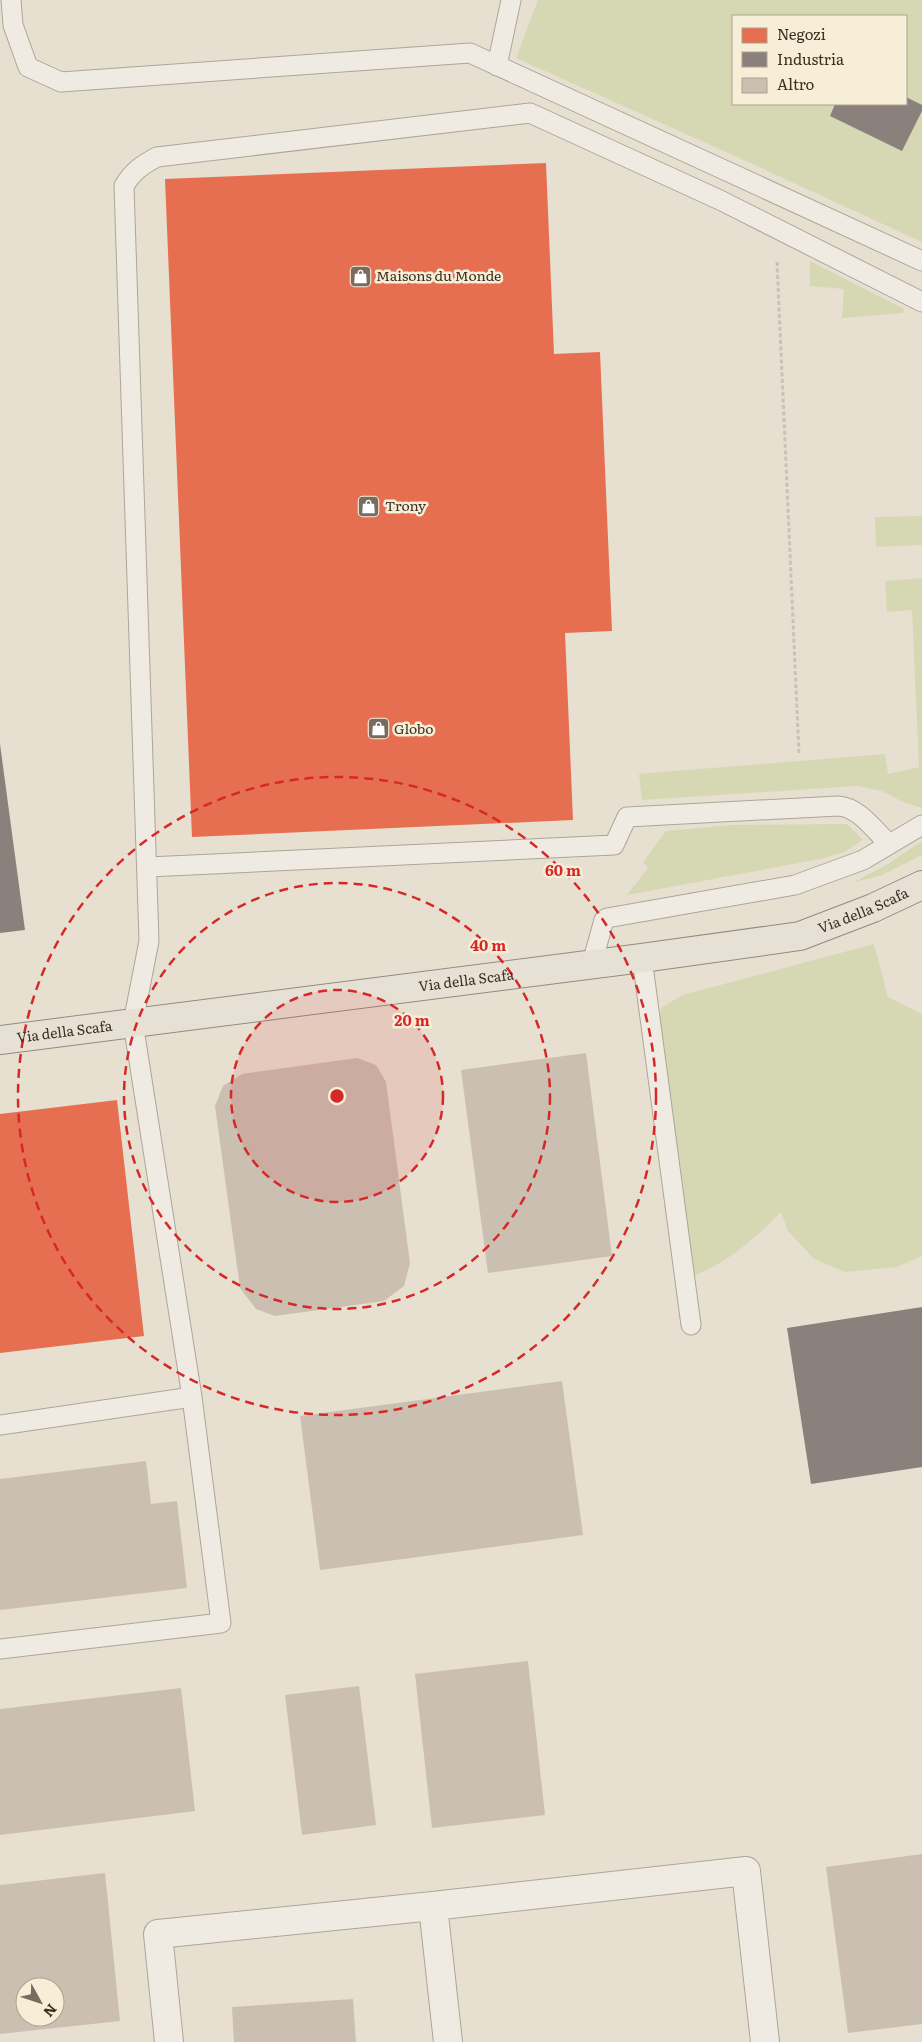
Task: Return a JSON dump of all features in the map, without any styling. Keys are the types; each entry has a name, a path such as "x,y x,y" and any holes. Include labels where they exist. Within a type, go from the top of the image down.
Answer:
{"main road":[{"name":"Via della Scafa","path":"0,1040 800,936 873,908 922,884"}],"street":[{"path":"169,2042 158,1934 746,1871 765,2042"},
{"path":"433,1906 448,2042"}],"lane":[{"path":"11,0 13,25 28,67 61,82 470,54 922,261"},
{"path":"497,66 511,0"},
{"path":"0,1649 221,1624 192,1397 133,1023 150,941 124,186 139,166 157,157 530,114 722,200 922,302"},
{"path":"148,867 614,845 627,817 838,806 843,806 855,812 889,844"},
{"path":"592,963 604,920 607,918 795,885 863,860 922,825"},
{"path":"642,958 691,1325"},
{"path":"0,1425 192,1397"}],"path":[{"path":"777,262 799,756"}],"green space":[{"path":"538,0 922,0 922,242 516,58"},
{"path":"810,261 904,309 903,313 842,318 844,289 810,286"},
{"path":"922,516 922,545 876,547 875,517"},
{"path":"922,578 922,808 903,802 882,791 857,786 642,800 639,774 885,754 888,774 919,767 912,610 887,612 885,581"},
{"path":"847,824 863,840 844,852 825,858 627,895 648,868 643,862 666,831 730,825"},
{"path":"922,841 922,855 880,876 854,882 888,864"},
{"path":"874,944 888,997 922,1014 922,1256 897,1267 845,1272 814,1259 788,1231 781,1212 761,1232 729,1257 706,1271 693,1276 657,1026 662,1007 683,995"}],"building: Negozi":[{"path":"546,163 554,354 600,352 612,631 565,633 573,820 192,837 165,179"},
{"path":"117,1100 144,1336 0,1353 0,1114"}],"building: Industria":[{"path":"907,98 922,105 922,111 902,151 830,116 835,105 907,105"},
{"path":"0,744 25,930 0,933"},
{"path":"922,1307 922,1467 811,1484 787,1328"}],"building: Altro":[{"path":"586,1053 612,1256 488,1273 461,1070"},
{"path":"357,1058 376,1065 386,1082 410,1263 404,1286 384,1301 275,1316 256,1309 240,1288 215,1106 223,1086 242,1074"},
{"path":"562,1381 583,1535 320,1570 300,1416"},
{"path":"146,1461 151,1504 177,1501 187,1588 0,1610 0,1479"},
{"path":"528,1661 545,1815 432,1828 415,1674"},
{"path":"359,1686 376,1825 302,1835 285,1695"},
{"path":"181,1688 195,1811 0,1835 0,1709"},
{"path":"922,1854 922,2024 848,2033 826,1867"},
{"path":"105,1873 120,2021 65,2027 65,1977 15,1977 15,2027 65,2027 0,2034 0,1885"},
{"path":"353,1999 356,2042 234,2042 232,2007"}],"place":[{"name":"Maisons du Monde","path":"360,276"},
{"name":"Trony","path":"369,506"},
{"name":"Globo","path":"378,729"}]}
